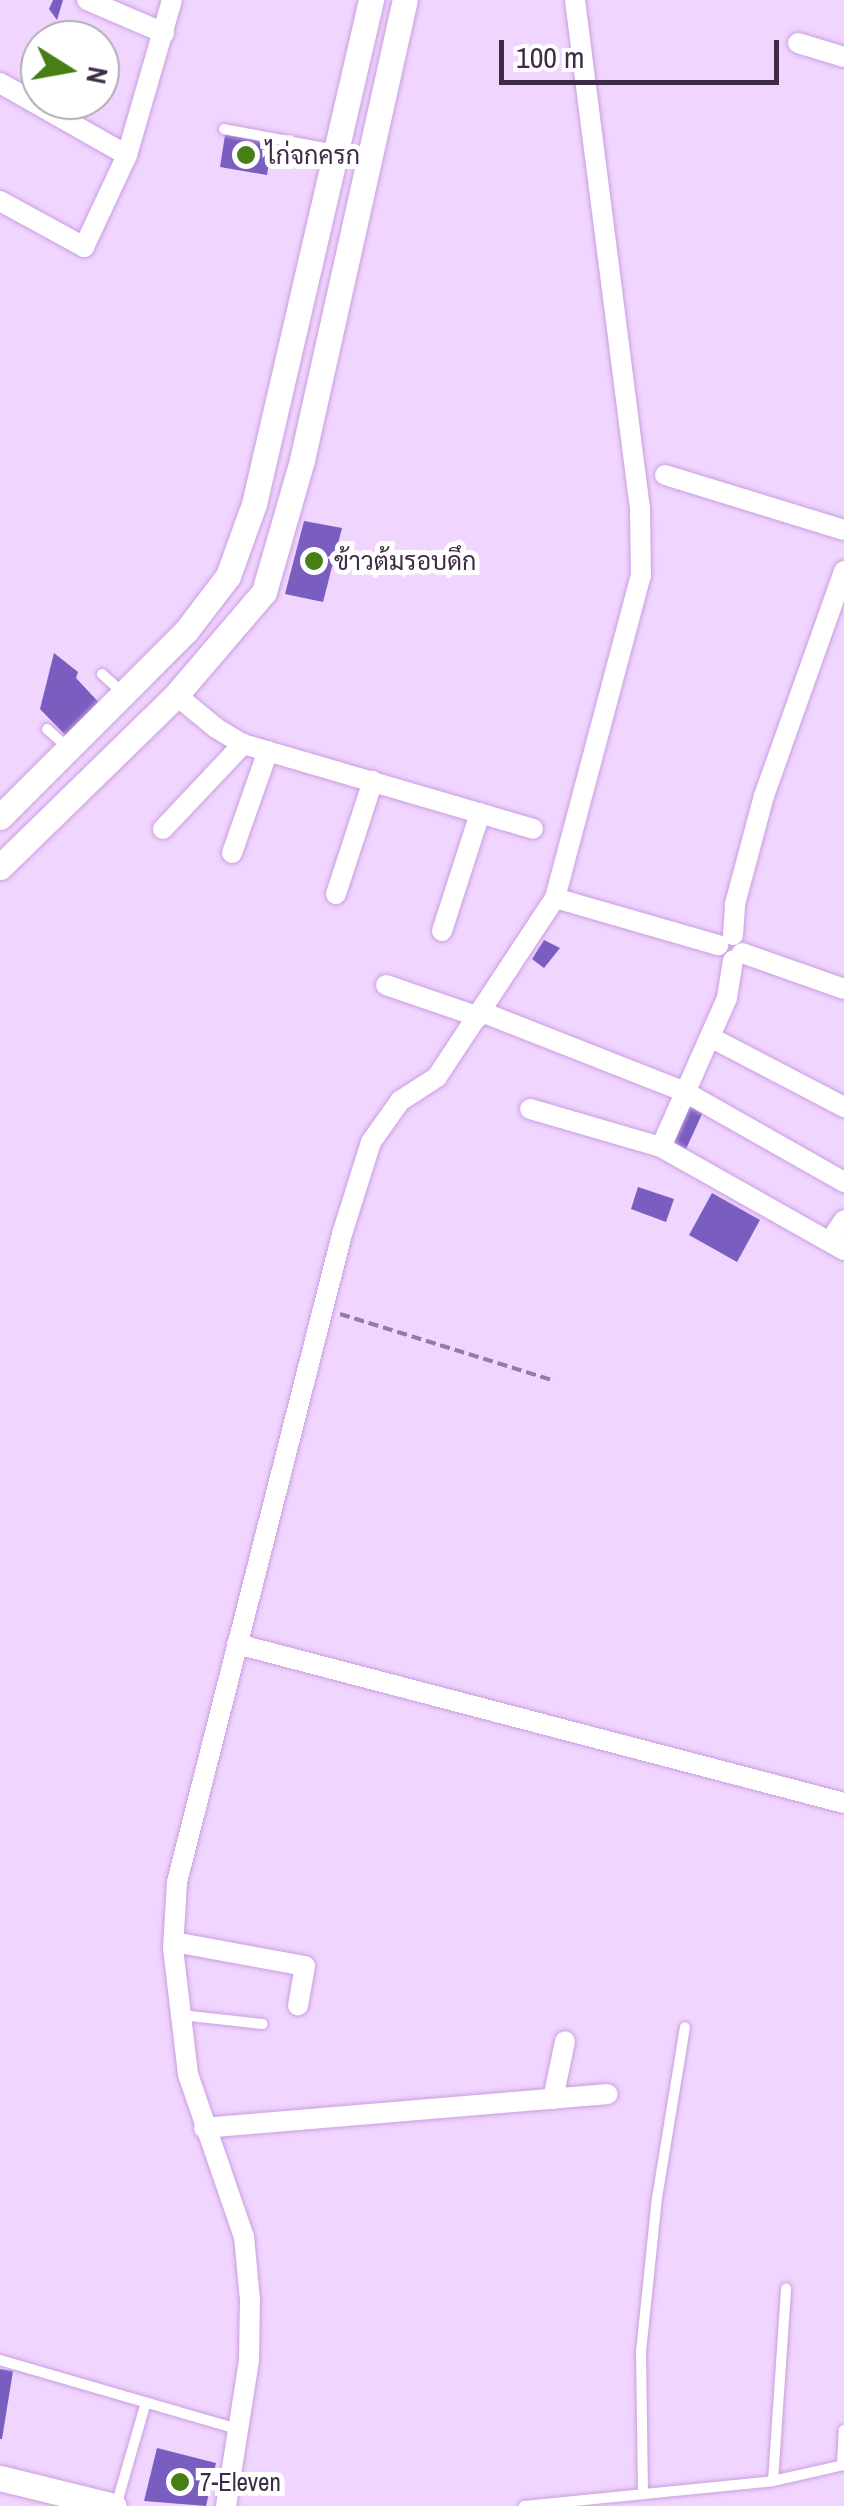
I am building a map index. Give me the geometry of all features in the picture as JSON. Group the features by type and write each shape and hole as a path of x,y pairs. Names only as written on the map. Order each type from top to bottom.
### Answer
{"street":[{"path":"87,0 164,33"},
{"path":"0,201 84,247 127,155 172,0"},
{"path":"0,818 186,631 228,576 254,504 371,0"},
{"path":"0,867 176,695 264,592 294,490 405,0"},
{"path":"226,2506 252,2330 244,2237 188,2074 174,1942 180,1866 326,1309 342,1234 371,1142 400,1101 437,1077 555,898 633,615 643,549 575,0"},
{"path":"365,26 397,35"},
{"path":"798,44 844,57"},
{"path":"0,83 127,155"},
{"path":"665,475 844,530"},
{"path":"661,1148 727,998 742,874 764,796 844,572"},
{"path":"176,695 216,728 243,744 533,829"},
{"path":"163,829 243,744"},
{"path":"232,853 268,751"},
{"path":"336,894 372,782"},
{"path":"442,930 480,813"},
{"path":"555,898 731,948 844,988"},
{"path":"386,985 481,1014 685,1092 844,1182"},
{"path":"710,1036 844,1107"},
{"path":"530,1108 661,1148 837,1245 844,1220"},
{"path":"236,1644 844,1803"},
{"path":"174,1942 304,1966 298,2005"},
{"path":"553,2099 565,2041"},
{"path":"204,2128 608,2094"},
{"path":"0,2478 115,2506"}],"lane":[{"path":"224,128 336,150"},
{"path":"102,674 124,694"},
{"path":"47,729 69,749"},
{"path":"180,2015 263,2024"},
{"path":"643,2494 641,2352 657,2198 686,2026"},
{"path":"774,2481 786,2288"},
{"path":"0,2360 238,2429"},
{"path":"115,2506 146,2402"},
{"path":"524,2506 774,2481 843,2465 844,2430"}],"path":[{"path":"326,1309 555,1381"}],"building":[{"path":"53,0 63,0 57,20 49,9"},
{"name":"ไก่จกครก","path":"225,135 272,142 267,175 220,167"},
{"name":"ข้าวต้มรอบดึก","path":"304,521 342,528 323,602 285,594"},
{"path":"54,653 78,672 76,678 105,709 73,743 40,709"},
{"path":"544,940 560,948 544,968 532,959"},
{"path":"689,1106 703,1112 686,1149 673,1143"},
{"path":"638,1187 674,1199 666,1222 631,1209"},
{"path":"712,1193 760,1220 737,1262 689,1235"},
{"path":"0,2369 13,2371 2,2439 0,2439"},
{"name":"7-Eleven","path":"157,2448 216,2463 206,2506 144,2501"}],"place":[{"name":"ไก่จกครก","path":"246,155"},
{"name":"ข้าวต้มรอบดึก","path":"314,561"},
{"name":"7-Eleven","path":"180,2482"}]}
